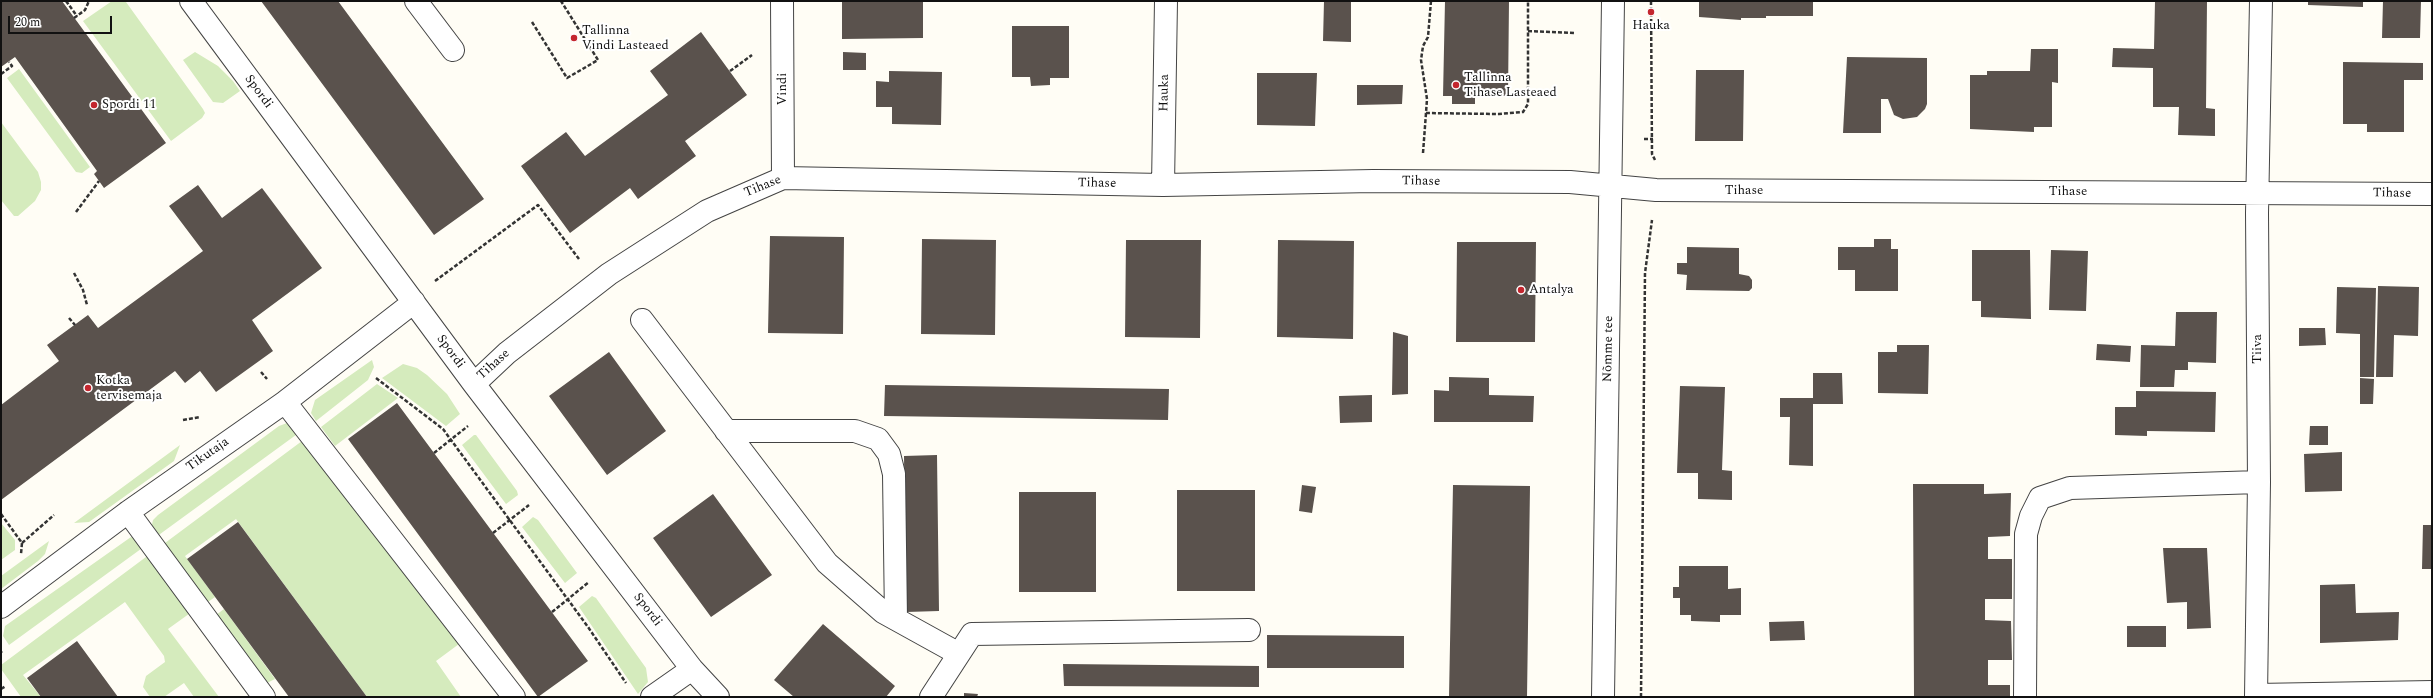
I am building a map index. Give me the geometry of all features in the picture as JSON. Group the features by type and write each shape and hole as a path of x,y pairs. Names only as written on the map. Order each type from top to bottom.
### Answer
{"street":[{"name":"Spordi","path":"191,1 474,384 692,669 718,697"},
{"path":"416,1 453,50"},
{"name":"Vindi","path":"782,1 783,178"},
{"name":"Hauka","path":"1163,185 1166,1"},
{"name":"Nõmme tee","path":"1603,697 1613,1"},
{"name":"Tiiva","path":"2256,696 2259,482 2258,192 2261,1"},
{"name":"Tihase","path":"474,384 507,353 609,274 707,211 783,178 1163,185 1373,181 1570,182 1662,190 2432,194"},
{"name":"Tikutaja","path":"1,607 128,512 285,402 414,302"},
{"path":"642,320 827,563 883,612 959,654"},
{"path":"285,402 514,697"},
{"path":"726,431 855,431 878,439 889,454 894,474 896,619"},
{"path":"2025,697 2026,534 2031,516 2040,498 2070,488 2259,482"},
{"path":"128,512 264,697"},
{"path":"931,697 972,634 1249,630"},
{"path":"652,697 692,669"},
{"path":"2256,696 2432,692"}],"path":[{"path":"66,1 75,17 85,10 89,1"},
{"path":"532,22 567,78 598,60 561,1"},
{"path":"1422,182 1427,99 1421,60 1423,46 1428,37 1431,1"},
{"path":"1426,113 1499,114 1526,111 1528,104 1528,1"},
{"path":"1651,1 1652,154 1657,165"},
{"path":"1528,31 1575,33"},
{"path":"1,74 12,66 9,62"},
{"path":"1644,139 1653,139"},
{"path":"76,212 99,181"},
{"path":"414,302 434,282 538,205 567,246"},
{"path":"1641,697 1645,273 1652,216"},
{"path":"74,273 83,290 87,305"},
{"path":"69,318 75,325"},
{"path":"376,378 443,429 568,599 628,685"},
{"path":"183,420 200,417"},
{"path":"434,453 468,426"},
{"path":"493,533 525,508"},
{"path":"1,514 22,543 21,555 16,559"},
{"path":"22,543 54,515"},
{"path":"552,612 584,586"},
{"path":"1,689 6,686"}],"green space":[{"path":"112,1 126,2 205,113 202,118 171,141 83,21"},
{"path":"195,52 218,66 233,81 240,91 223,103 213,102 183,60"},
{"path":"19,69 90,167 82,173 76,172 7,78"},
{"path":"1,122 38,172 41,182 41,190 35,201 18,216 14,216 1,200"},
{"path":"372,360 374,367 368,380 316,421 311,413 315,400"},
{"path":"403,364 417,368 427,375 447,394 460,414 446,426 382,378"},
{"path":"377,384 398,398 335,446 321,427"},
{"path":"287,423 300,432 156,537 151,529 153,520 158,515 279,426"},
{"path":"476,435 517,491 518,495 506,504 462,445"},
{"path":"306,438 459,644 436,661 461,697 367,697 236,519 185,556 215,597 208,602 202,600 165,550 165,543"},
{"path":"180,445 174,461 89,522 74,523"},
{"path":"533,517 538,520 577,573 565,583 522,527"},
{"path":"1,523 15,540 15,550 1,560"},
{"path":"131,537 140,541 145,546 9,645 3,636 5,626"},
{"path":"49,541 45,554 38,561 1,589 1,576"},
{"path":"150,554 193,611 168,629 219,697 194,697 184,683 164,697 150,697 143,687 146,676 165,662 164,656 125,602 23,675 41,697 21,697 1,669 1,665"},
{"path":"592,596 596,598 646,668 648,682 638,694 579,607"},
{"path":"224,609 275,679 267,683 216,615"}],"building":[{"name":"Spordi 11","path":"1,1 62,1 166,143 104,188 94,174 97,171 15,57 1,67"},
{"path":"261,1 338,1 484,199 434,235"},
{"path":"842,1 923,1 923,38 842,39"},
{"path":"1324,1 1351,1 1351,42 1323,41"},
{"path":"1445,1 1509,1 1508,96 1475,96 1475,104 1452,104 1452,96 1443,96"},
{"path":"1699,1 1813,1 1813,16 1766,16 1766,18 1741,18 1741,20 1699,17"},
{"path":"2155,1 2207,1 2206,108 2215,109 2215,136 2178,135 2179,107 2153,107 2153,68 2112,67 2113,48 2154,49"},
{"path":"2308,1 2363,1 2363,7 2308,5"},
{"path":"2383,1 2421,1 2420,38 2382,38"},
{"path":"1012,26 1069,26 1069,78 1050,78 1050,85 1031,86 1030,77 1012,77"},
{"path":"701,32 747,95 685,141 696,156 638,199 630,188 570,233 521,166 566,132 585,156 668,95 650,71"},
{"path":"2031,49 2058,49 2058,83 2052,82 2052,127 2034,127 2034,132 1970,129 1970,75 1987,75 1987,71 2030,71"},
{"path":"843,52 866,53 866,70 843,70"},
{"path":"1847,57 1927,58 1927,104 1925,109 1917,117 1903,119 1894,115 1888,99 1881,99 1881,133 1843,133"},
{"path":"2343,62 2423,63 2423,80 2404,80 2404,132 2367,132 2367,124 2343,124"},
{"path":"1696,70 1744,70 1743,141 1695,141"},
{"path":"889,71 942,72 941,125 892,124 892,107 876,107 876,81 889,82"},
{"path":"1257,73 1317,73 1315,126 1257,125"},
{"path":"1357,85 1403,85 1402,104 1357,105"},
{"name":"Kotka tervisemaja","path":"198,185 222,218 262,188 322,268 252,320 273,351 216,392 200,371 185,383 175,371 1,500 1,405 59,361 47,345 88,315 98,328 203,251 169,206"},
{"path":"770,236 844,237 843,334 768,333"},
{"path":"922,239 996,240 995,335 921,334"},
{"path":"1874,239 1891,239 1891,249 1898,249 1898,291 1855,291 1855,270 1838,270 1838,247 1874,247"},
{"path":"1126,240 1201,240 1200,338 1125,337"},
{"path":"1278,240 1354,241 1353,339 1277,337"},
{"path":"1457,242 1536,242 1535,342 1456,342"},
{"path":"1687,247 1739,248 1739,274 1749,276 1752,280 1752,288 1749,291 1686,290 1687,275 1677,274 1677,263 1687,263"},
{"path":"1972,250 2030,250 2031,319 1981,317 1981,301 1972,301"},
{"path":"2051,250 2088,251 2086,311 2049,310"},
{"path":"2378,286 2419,287 2418,336 2394,335 2393,377 2376,377"},
{"path":"2337,287 2376,288 2374,377 2360,377 2360,334 2336,333"},
{"path":"2176,312 2217,312 2216,363 2188,362 2188,370 2175,370 2174,387 2140,387 2141,345 2175,346"},
{"path":"2299,328 2325,328 2326,345 2299,346"},
{"path":"1393,332 1408,336 1408,394 1392,395"},
{"path":"2097,344 2131,346 2130,362 2096,360"},
{"path":"1897,345 1929,345 1928,394 1878,393 1878,352 1897,352"},
{"path":"609,352 666,431 607,475 549,396"},
{"path":"1813,373 1842,373 1843,404 1813,404 1813,466 1789,465 1790,417 1780,417 1780,398 1813,398"},
{"path":"1449,377 1489,378 1489,395 1534,396 1533,422 1434,422 1434,390 1449,391"},
{"path":"2360,378 2374,379 2373,404 2360,404"},
{"path":"885,385 1169,389 1168,420 884,416"},
{"path":"1680,386 1725,387 1722,470 1732,471 1732,500 1698,499 1698,473 1677,473"},
{"path":"2136,391 2216,392 2215,432 2147,431 2147,436 2115,435 2115,407 2136,407"},
{"path":"1372,395 1372,422 1340,423 1339,396"},
{"path":"397,403 588,661 538,697 348,439"},
{"path":"2310,426 2328,426 2328,445 2309,445"},
{"path":"2342,452 2342,491 2305,492 2304,454"},
{"path":"937,455 939,611 906,612 904,456"},
{"path":"1913,484 1984,484 1984,494 2011,493 2010,536 1988,537 1988,559 2012,559 2012,599 1985,599 1985,620 2011,621 2012,660 1988,660 1988,685 2010,685 2010,697 1914,697"},
{"path":"1302,485 1316,487 1312,513 1299,511"},
{"path":"1453,485 1530,486 1527,697 1449,697"},
{"path":"1177,490 1255,490 1255,591 1177,591"},
{"path":"1019,492 1096,492 1096,592 1019,592"},
{"path":"713,494 772,575 711,617 653,538"},
{"path":"238,522 367,697 289,697 187,559"},
{"path":"2423,525 2432,525 2432,569 2422,569"},
{"path":"2163,548 2207,548 2211,628 2187,629 2187,602 2167,603"},
{"path":"1679,566 1728,566 1728,589 1741,588 1741,615 1720,615 1720,622 1691,621 1691,615 1680,615 1680,598 1673,598 1673,587 1679,587"},
{"path":"2355,584 2356,613 2399,612 2398,640 2320,643 2320,585"},
{"path":"1804,621 1805,640 1770,641 1769,622"},
{"path":"823,624 895,686 886,697 794,697 774,680"},
{"path":"2127,626 2166,626 2166,647 2127,647"},
{"path":"1267,635 1404,636 1404,668 1267,668"},
{"path":"77,641 118,697 41,697 27,678"},
{"path":"1063,664 1259,666 1259,687 1064,686"},
{"path":"964,693 978,694 977,697 964,697"},
{"path":"1119,696 1119,697 1101,697"}],"place":[{"name":"Hauka","path":"1651,12"},
{"name":"Tallinna Vindi Lasteaed","path":"574,38"},
{"name":"Tallinna Tihase Lasteaed","path":"1456,85"},
{"name":"Spordi 11","path":"94,105"},
{"name":"Antalya","path":"1521,290"},
{"name":"Kotka tervisemaja","path":"88,388"}]}
